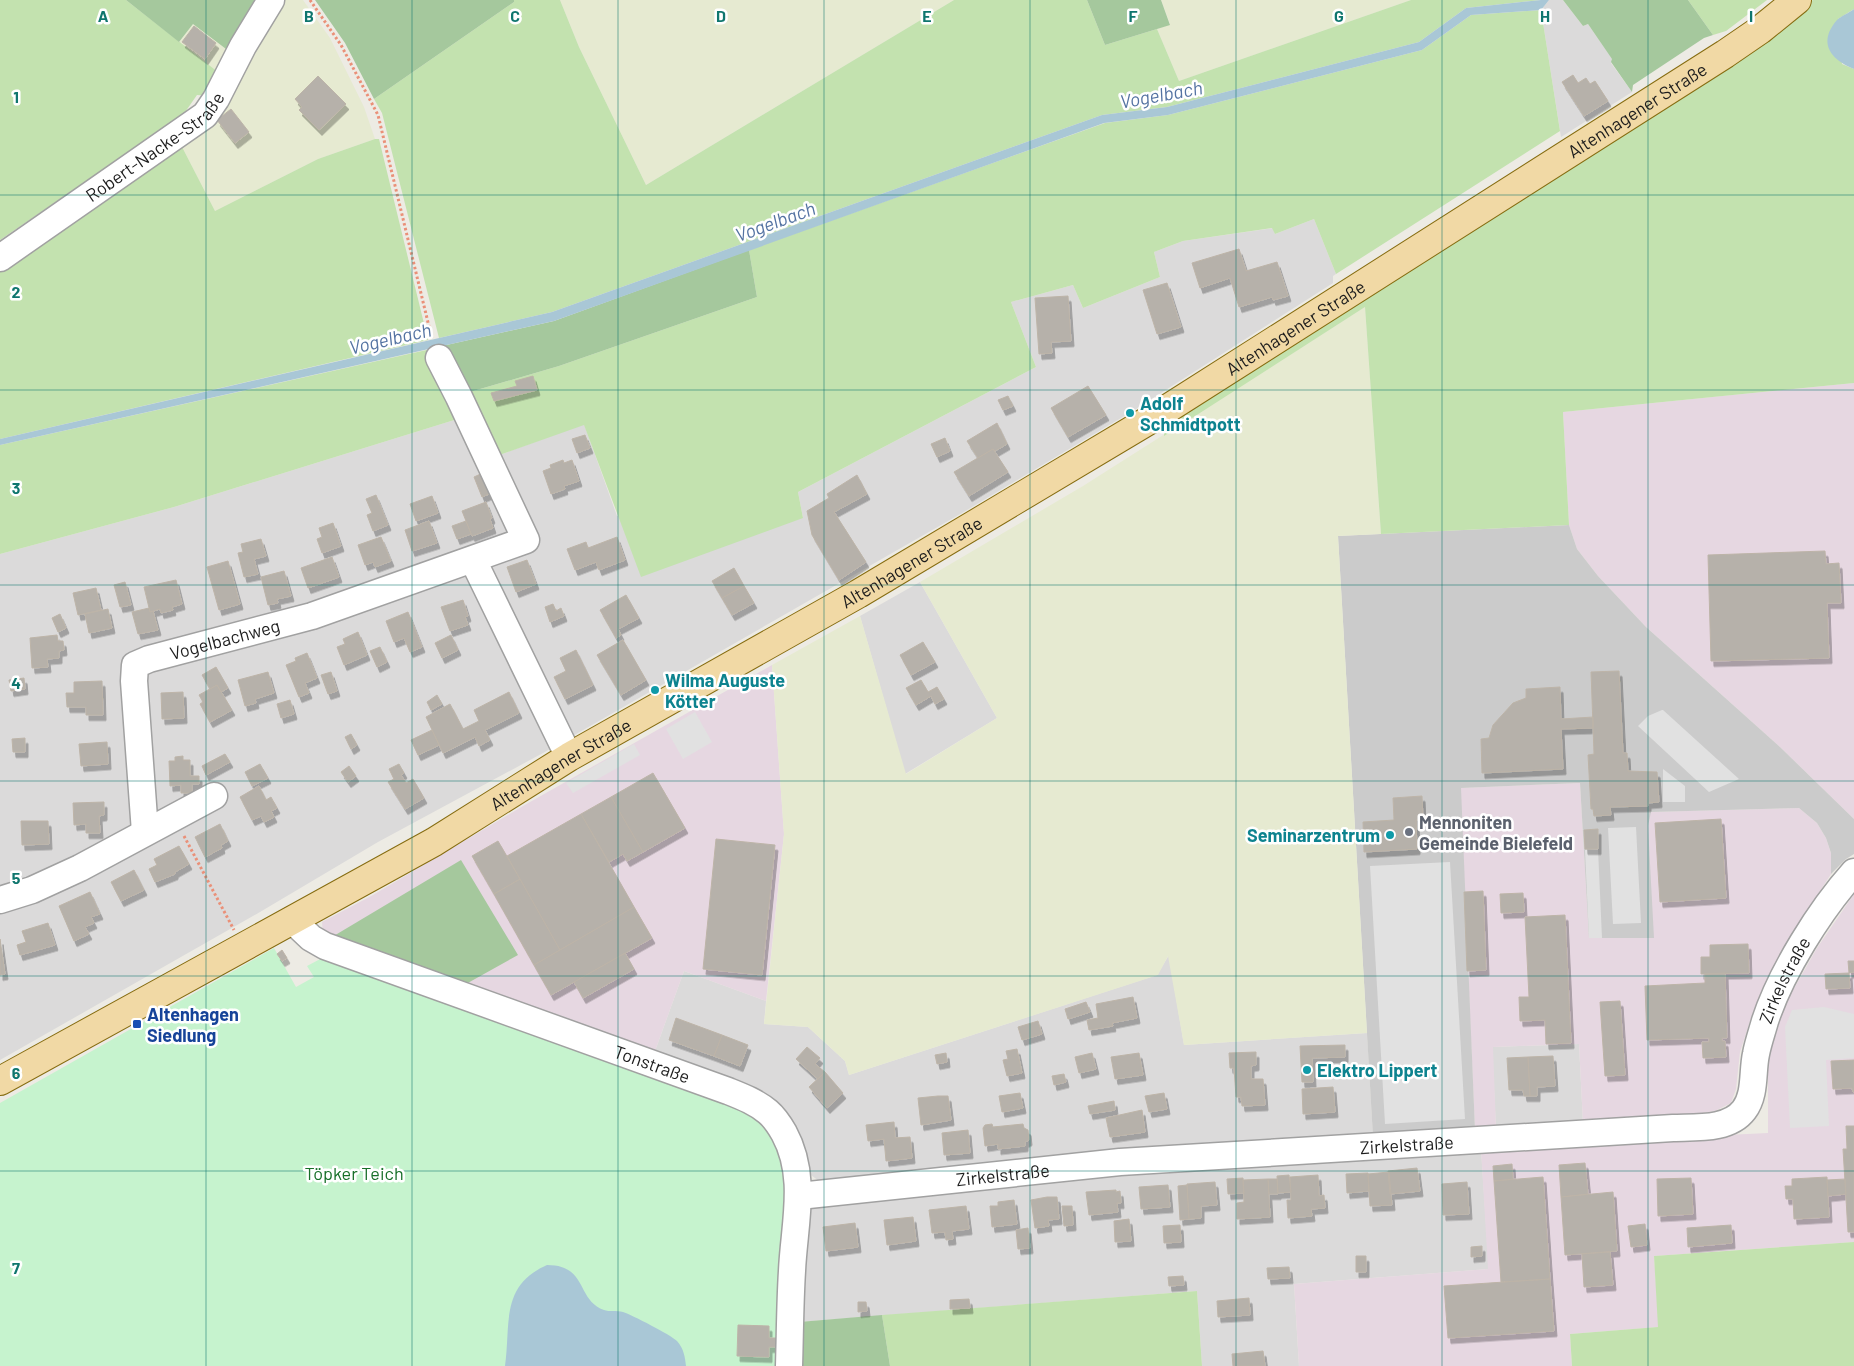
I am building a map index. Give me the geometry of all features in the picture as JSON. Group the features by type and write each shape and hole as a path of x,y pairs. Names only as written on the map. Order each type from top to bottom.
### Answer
{"main road":[{"name":"Altenhagener Straße","path":"0,1081 242,946 434,842 569,757 858,594 1156,416 1725,54 1760,30 1797,0"}],"street":[{"name":"Robert-Nacke-Straße","path":"0,258 205,115 216,100 243,46 271,0"},
{"name":"Vogelbachweg","path":"145,832 134,681 135,665 149,658 312,616 526,540 439,358"},
{"path":"473,560 569,757"},
{"path":"0,900 32,890 72,872 214,796"},
{"name":"Zirkelstraße","path":"799,1196 1120,1162 1673,1128 1717,1124 1733,1120 1745,1109 1752,1091 1756,1055 1766,1019 1778,989 1802,944 1836,892 1854,872"},
{"name":"Tonstraße","path":"292,920 311,938 325,946 728,1091 754,1102 770,1114 788,1140 795,1159 799,1196 792,1271 789,1366"}],"path":[{"path":"310,0 341,45 378,115 431,334"},
{"path":"174,818 235,932"}],"shaded area":[{"path":"1549,0 1563,0 1583,26 1588,24 1613,60 1611,63 1632,92 1561,137 1541,10"},
{"path":"1314,219 1336,274 1333,276 1333,283 1136,409 962,513 543,753 378,842 260,912 0,1060 0,554 174,507 464,417 494,457 584,424 617,516 803,518 798,492 1036,367 1011,302 1073,285 1083,308 1160,277 1154,252 1183,241 1273,228 1275,234"},
{"path":"1854,383 1854,819 1780,747 1646,627 1598,576 1577,549 1569,525 1563,412"},
{"name":"Mennoniten Gemeinde Bielefeld","path":"1569,525 1577,549 1598,576 1646,627 1780,747 1854,819 1854,854 1831,874 1831,853 1826,838 1817,823 1799,808 1651,812 1648,826 1654,938 1589,938 1580,783 1461,788 1475,1130 1373,1137 1338,536"},
{"path":"920,582 997,718 905,774 860,616"},
{"path":"772,665 784,834 766,1001 684,971 655,1051 323,934 322,922 373,895 523,806"},
{"path":"1663,710 1739,779 1709,792 1638,726 1648,716"},
{"path":"695,712 712,742 683,759 666,729"},
{"path":"634,744 640,755 573,793 566,783"},
{"path":"1663,769 1685,786 1685,802 1663,802"},
{"path":"1580,783 1589,938 1648,826 1650,812 1799,808 1817,823 1826,838 1831,853 1831,874 1790,938 1752,1015 1740,1052 1736,1089 1731,1103 1715,1111 1690,1115 1583,1124 1579,1044 1493,1047 1496,1129 1475,1130 1460,788"},
{"path":"1636,827 1641,923 1613,924 1608,828"},
{"path":"1598,849 1602,938 1589,938 1585,850"},
{"path":"1450,862 1465,1119 1385,1124 1370,866"},
{"path":"1854,894 1854,1242 1654,1256 1659,1327 1570,1334 1572,1366 1299,1366 1294,1284 1488,1269 1481,1149 1768,1133 1768,1054 1779,1015 1817,948"},
{"path":"1169,955 1184,1045 1367,1033 1373,1137 819,1181 807,1172 796,1137 655,1051 684,971 766,1001 764,1024 808,1027 845,1061 849,1075 1157,975"},
{"path":"1824,1007 1854,1014 1854,1058 1826,1060 1829,1126 1790,1128 1785,1027 1792,1010"},
{"path":"1579,1044 1583,1124 1496,1129 1492,1047"},
{"path":"1481,1149 1489,1269 1294,1284 1299,1366 1202,1366 1197,1291 799,1322 806,1209 815,1203 1118,1171"}],"green space":[{"path":"0,0 126,0 223,76 212,96 197,95 183,115 0,240"},
{"path":"126,0 266,0 234,55 193,24 179,42"},
{"path":"274,0 303,0 330,38 364,107 375,139 318,159 215,211 180,143 223,76 179,42 193,24 234,55"},
{"path":"315,0 514,0 514,2 374,99 345,43"},
{"path":"514,0 560,0 579,47 646,185 954,0 1087,0 1105,45 1157,29 1179,81 1411,0 1541,0 1466,8 1419,42 1167,107 1102,115 552,312 439,338 382,113 374,99 514,2"},
{"path":"560,0 954,0 646,185 579,47"},
{"path":"1087,0 1161,0 1170,25 1105,45"},
{"path":"1161,0 1411,0 1179,81 1157,29 1170,24"},
{"path":"1563,0 1688,0 1713,35 1704,38 1633,85 1632,92 1588,24 1583,26"},
{"path":"1688,0 1767,0 1726,31 1713,35"},
{"path":"1813,0 1854,0 1854,9 1838,19 1842,64 1854,69 1854,383 1563,412 1569,525 1381,534 1365,307 1164,436 1164,427 1787,21"},
{"path":"1541,10 1560,131 1336,274 1314,219 1275,234 1272,228 1183,241 1154,252 1160,277 1083,308 1073,285 1011,302 1036,367 798,492 803,518 641,577 584,425 494,457 463,394 559,366 757,297 749,250 1105,123 1168,115 1422,50 1471,15"},
{"path":"379,139 428,340 0,439 0,266 180,143 215,211 318,159"},
{"path":"749,250 757,297 559,366 463,394 442,346 554,321"},
{"path":"1365,307 1381,534 1338,536 1367,1033 1184,1045 1168,956 1158,975 849,1075 845,1061 808,1027 764,1024 784,834 772,665 860,616 906,774 997,718 920,582 1083,486"},
{"path":"431,349 464,417 174,507 0,554 0,445"},
{"path":"461,860 518,955 466,984 332,937"},
{"name":"Töpker Teich","path":"274,948 296,987 314,977 307,966 324,957 746,1111 767,1129 780,1150 787,1176 780,1366 0,1366 0,1103"},
{"path":"1854,1242 1854,1366 1572,1366 1570,1334 1658,1327 1654,1256"},
{"path":"1197,1291 1202,1366 890,1366 882,1315"},
{"path":"882,1315 890,1366 800,1366 799,1322"}],"water":[{"path":"1549,0 1541,10 1471,15 1422,50 1168,115 1104,123 554,321 0,445 0,439 552,312 1102,115 1167,107 1419,42 1466,8"},
{"path":"1854,9 1854,69 1833,56 1829,50 1828,36 1837,20"},
{"path":"547,1265 569,1271 576,1277 589,1299 595,1305 606,1311 621,1311 673,1338 683,1350 686,1366 505,1366 509,1321 515,1295 521,1284 532,1274"}],"building":[{"path":"194,26 216,43 205,59 182,42"},
{"path":"1573,75 1578,83 1586,78 1590,84 1595,81 1608,101 1584,116 1562,82"},
{"path":"318,76 346,104 319,130 299,110 302,107 295,99"},
{"path":"231,109 249,132 235,143 217,120"},
{"path":"1239,249 1246,271 1277,262 1288,296 1273,300 1272,297 1239,307 1230,278 1200,288 1192,263"},
{"path":"1167,283 1181,327 1157,334 1143,290"},
{"path":"1068,296 1071,341 1051,342 1052,353 1039,354 1035,298"},
{"path":"533,376 537,390 494,401 491,393 517,386 515,381"},
{"path":"1088,386 1106,415 1068,437 1051,408"},
{"path":"1008,396 1013,406 1003,410 998,400"},
{"path":"997,423 1007,444 995,451 993,449 978,458 967,441"},
{"path":"585,435 590,448 577,453 572,439"},
{"path":"945,438 950,451 937,457 931,444"},
{"path":"993,449 1008,472 969,496 954,472"},
{"path":"563,460 564,463 572,460 579,481 564,486 565,489 551,494 543,471 551,468 550,465"},
{"path":"487,471 496,491 482,497 474,477"},
{"path":"857,475 867,494 834,512 866,562 839,580 812,535 807,511 829,498 827,494"},
{"path":"376,495 388,525 373,531 367,515 372,513 366,499"},
{"path":"432,496 438,513 416,521 410,504"},
{"path":"486,502 492,518 490,519 493,528 472,536 462,511"},
{"path":"429,521 437,543 412,551 405,530"},
{"path":"466,521 471,534 457,539 452,526"},
{"path":"333,523 341,546 322,553 317,539 322,537 319,528"},
{"path":"381,537 391,561 375,567 373,562 365,565 358,545"},
{"path":"617,537 625,560 599,570 596,562 575,570 567,549 586,542 588,548"},
{"path":"261,539 266,556 254,559 258,574 244,577 238,553 243,552 241,544"},
{"path":"1825,551 1826,564 1839,563 1841,603 1827,603 1829,658 1711,661 1708,555"},
{"path":"332,557 339,577 308,588 301,568"},
{"path":"527,560 536,584 516,592 507,567"},
{"path":"228,561 240,604 219,610 207,567"},
{"path":"734,568 744,586 722,598 712,581"},
{"path":"284,571 291,596 277,599 278,603 268,605 261,577"},
{"path":"176,580 182,604 172,607 173,610 161,613 160,609 150,612 144,587"},
{"path":"125,582 131,605 120,607 114,585"},
{"path":"744,586 754,603 732,615 722,598"},
{"path":"96,588 101,610 78,615 73,593"},
{"path":"626,595 639,618 618,629 621,635 616,638 600,610"},
{"path":"463,600 468,616 465,617 468,625 450,631 441,607"},
{"path":"553,604 556,611 561,608 564,616 550,622 545,607"},
{"path":"149,608 150,612 153,611 158,630 138,634 132,612"},
{"path":"108,609 112,628 89,633 85,614"},
{"path":"408,612 422,647 410,652 404,638 394,642 386,621"},
{"path":"60,614 66,628 58,632 52,618"},
{"path":"358,632 367,655 344,665 337,647 345,644 343,639"},
{"path":"57,635 58,641 63,641 64,650 59,651 59,658 47,659 48,667 32,668 30,638"},
{"path":"451,635 458,650 442,658 435,643"},
{"path":"623,640 646,680 621,695 597,655"},
{"path":"923,642 935,662 911,675 900,655"},
{"path":"380,647 387,662 377,667 370,651"},
{"path":"576,650 593,685 565,699 554,677 566,671 560,658"},
{"path":"307,653 317,678 305,683 309,693 299,697 286,665 296,661 295,658"},
{"path":"216,667 228,688 221,692 217,685 210,689 202,675"},
{"path":"1619,671 1623,753 1627,753 1628,771 1657,772 1659,802 1648,803 1648,806 1610,807 1611,815 1594,816 1593,809 1591,809 1588,755 1594,754 1591,672"},
{"path":"268,672 274,693 255,699 256,703 245,706 238,680"},
{"path":"331,672 337,691 328,694 321,675"},
{"path":"24,678 25,689 11,691 9,680"},
{"path":"921,680 928,692 937,687 944,699 935,704 931,696 916,705 906,688"},
{"path":"102,681 103,715 86,715 86,707 67,707 66,693 74,693 74,682"},
{"path":"217,685 232,710 210,722 200,704 203,702 199,695"},
{"path":"1560,687 1561,719 1593,717 1593,728 1561,729 1563,769 1482,773 1481,739 1489,738 1493,725 1513,703 1526,698 1526,689"},
{"path":"183,692 184,718 162,719 161,693"},
{"path":"509,692 519,713 485,730 490,740 479,746 475,737 443,753 426,717 450,704 463,729 479,721 474,710"},
{"path":"437,695 442,704 431,710 427,702"},
{"path":"290,700 294,714 281,718 277,704"},
{"path":"432,730 439,745 418,755 411,740"},
{"path":"351,734 357,745 351,749 345,737"},
{"path":"25,738 25,752 13,752 12,739"},
{"path":"107,742 108,764 81,766 79,744"},
{"path":"225,754 230,762 206,775 202,766"},
{"path":"183,756 183,760 190,760 190,776 199,776 199,784 192,784 192,793 181,793 181,785 170,786 169,761 175,761 175,757"},
{"path":"260,764 268,778 252,786 245,772"},
{"path":"399,764 404,773 401,775 406,783 413,779 424,798 405,809 388,782 394,779 389,769"},
{"path":"349,766 356,776 348,782 341,772"},
{"path":"653,773 685,828 643,852 611,797"},
{"path":"259,786 266,800 271,797 277,808 271,811 274,817 264,822 261,816 252,820 240,797"},
{"name":"Seminarzentrum","path":"1422,796 1423,819 1416,820 1417,849 1364,852 1363,822 1394,820 1393,798"},
{"path":"611,797 643,852 627,861 623,854 609,862 581,814"},
{"path":"104,802 104,815 99,816 100,833 86,833 86,824 74,825 73,803"},
{"path":"581,814 634,907 560,950 507,856"},
{"path":"1721,819 1726,898 1660,902 1655,823"},
{"path":"21,821 48,821 49,844 22,845"},
{"path":"220,824 228,841 221,845 222,848 205,857 195,837"},
{"path":"1598,829 1598,849 1585,849 1584,830"},
{"path":"716,839 775,845 762,975 703,969"},
{"path":"498,841 520,879 494,894 472,856"},
{"path":"179,846 189,864 175,872 175,874 155,882 149,869 157,865 154,859"},
{"path":"134,870 144,890 121,901 111,882"},
{"path":"520,879 560,950 534,965 494,894"},
{"path":"1483,891 1486,970 1467,971 1464,892"},
{"path":"90,892 100,914 91,917 94,923 85,927 89,934 74,941 59,906"},
{"path":"1523,893 1524,912 1501,913 1500,894"},
{"path":"634,907 652,938 551,995 534,965"},
{"path":"1565,915 1571,1043 1546,1044 1545,1020 1520,1021 1519,997 1529,997 1525,917"},
{"path":"48,923 55,945 20,955 17,945 26,942 22,931"},
{"path":"0,939 5,974 0,975"},
{"path":"1748,944 1749,973 1701,974 1701,957 1710,957 1710,945"},
{"path":"282,950 287,958 282,961 277,954"},
{"path":"625,953 634,969 583,998 574,982"},
{"path":"1848,961 1854,961 1854,972 1849,973"},
{"path":"1725,973 1727,1038 1722,1038 1722,1041 1725,1041 1726,1057 1703,1058 1702,1042 1709,1042 1709,1038 1647,1040 1645,986 1705,983 1705,974"},
{"path":"1849,973 1850,988 1826,989 1825,974"},
{"path":"1133,997 1137,1018 1112,1023 1113,1026 1089,1030 1087,1020 1098,1018 1096,1004"},
{"path":"1620,1001 1625,1075 1605,1076 1600,1002"},
{"path":"1086,1002 1090,1012 1068,1019 1065,1009"},
{"path":"676,1018 722,1035 714,1056 669,1040"},
{"path":"1038,1021 1042,1034 1022,1040 1018,1027"},
{"path":"722,1035 748,1045 740,1066 714,1056"},
{"name":"Elektro Lippert","path":"1345,1045 1345,1057 1312,1058 1313,1082 1302,1082 1300,1046"},
{"path":"807,1047 820,1058 815,1064 825,1072 818,1079 796,1059"},
{"path":"1017,1049 1022,1073 1007,1076 1003,1060 1008,1059 1006,1051"},
{"path":"1256,1052 1256,1065 1251,1066 1251,1079 1263,1079 1265,1105 1242,1106 1241,1097 1236,1097 1234,1068 1230,1068 1229,1053"},
{"path":"946,1053 947,1062 937,1064 935,1055"},
{"path":"1092,1053 1096,1069 1079,1073 1075,1057"},
{"path":"1139,1053 1143,1075 1115,1079 1111,1057"},
{"path":"1553,1056 1555,1086 1537,1087 1537,1096 1530,1096 1528,1057"},
{"path":"1528,1057 1530,1096 1524,1096 1523,1090 1509,1090 1507,1058"},
{"path":"1854,1060 1854,1092 1852,1088 1833,1089 1831,1061"},
{"path":"825,1072 843,1093 827,1108 809,1087"},
{"path":"1064,1074 1066,1082 1054,1085 1052,1076"},
{"path":"1333,1087 1335,1112 1303,1114 1302,1089"},
{"path":"1020,1093 1023,1108 1002,1112 999,1096"},
{"path":"1164,1093 1167,1109 1149,1112 1145,1096"},
{"path":"948,1096 951,1120 921,1125 918,1098"},
{"path":"1114,1101 1115,1110 1090,1114 1088,1106"},
{"path":"1142,1110 1145,1132 1110,1137 1106,1118"},
{"path":"894,1122 895,1138 910,1137 912,1158 886,1161 884,1139 868,1141 866,1125"},
{"path":"992,1124 993,1127 1023,1124 1024,1128 1028,1130 1029,1140 1025,1142 1025,1146 998,1149 998,1144 985,1146 983,1128 985,1125"},
{"path":"1846,1126 1854,1126 1854,1232 1848,1232 1843,1149 1847,1149"},
{"path":"968,1130 970,1153 944,1155 942,1133"},
{"path":"1585,1163 1588,1194 1561,1197 1559,1165"},
{"path":"1512,1164 1513,1179 1494,1181 1493,1166"},
{"path":"1417,1168 1420,1191 1390,1194 1388,1171"},
{"path":"1389,1172 1392,1205 1370,1206 1368,1174"},
{"path":"1368,1173 1369,1191 1347,1193 1346,1174"},
{"path":"1289,1175 1291,1192 1278,1193 1277,1176"},
{"path":"1318,1175 1319,1196 1324,1195 1325,1208 1311,1209 1312,1216 1288,1218 1287,1200 1291,1200 1290,1177"},
{"path":"1543,1177 1550,1279 1501,1282 1494,1181"},
{"path":"1827,1177 1829,1217 1794,1219 1793,1199 1786,1199 1785,1186 1792,1186 1792,1179"},
{"path":"1243,1178 1244,1193 1228,1194 1227,1179"},
{"path":"1691,1178 1693,1214 1658,1216 1657,1179"},
{"path":"1268,1179 1277,1179 1278,1194 1269,1194"},
{"path":"1268,1179 1270,1217 1237,1219 1237,1203 1244,1202 1243,1180"},
{"path":"1845,1179 1846,1194 1828,1196 1827,1180"},
{"path":"1215,1182 1217,1205 1201,1206 1201,1218 1189,1219 1187,1184"},
{"path":"1467,1182 1469,1214 1443,1215 1442,1184"},
{"path":"1168,1185 1170,1207 1141,1209 1139,1187"},
{"path":"1187,1185 1189,1219 1180,1220 1178,1186"},
{"path":"1116,1190 1116,1192 1120,1191 1121,1203 1117,1203 1118,1212 1089,1215 1086,1192"},
{"path":"1613,1192 1617,1251 1565,1255 1561,1197"},
{"path":"1057,1197 1059,1219 1048,1220 1049,1226 1035,1228 1031,1200"},
{"path":"1014,1200 1017,1224 992,1227 990,1206 998,1206 998,1202"},
{"path":"966,1206 969,1229 952,1231 953,1239 946,1240 945,1232 932,1233 929,1210"},
{"path":"1062,1206 1072,1206 1073,1225 1064,1226"},
{"path":"913,1217 916,1241 887,1245 884,1220"},
{"path":"1129,1219 1131,1241 1115,1242 1114,1221"},
{"path":"855,1223 858,1247 826,1251 823,1227"},
{"path":"1645,1224 1647,1245 1631,1247 1628,1226"},
{"path":"1180,1225 1181,1242 1164,1243 1163,1226"},
{"path":"1731,1225 1732,1243 1688,1247 1687,1228"},
{"path":"1028,1228 1030,1248 1018,1249 1016,1230"},
{"path":"1482,1246 1482,1256 1471,1257 1471,1247"},
{"path":"1610,1252 1613,1285 1584,1287 1582,1254"},
{"path":"1356,1256 1366,1256 1366,1272 1356,1272"},
{"path":"1289,1267 1290,1278 1268,1279 1267,1268"},
{"path":"1183,1276 1184,1285 1169,1286 1168,1277"},
{"path":"1550,1279 1554,1331 1448,1338 1444,1286"},
{"path":"1249,1298 1250,1315 1218,1317 1217,1301"},
{"path":"969,1299 970,1308 950,1309 950,1300"},
{"path":"858,1302 866,1302 867,1311 858,1312"},
{"path":"738,1325 769,1326 769,1338 776,1338 776,1347 769,1347 769,1357 737,1356"},
{"path":"1263,1351 1265,1366 1233,1366 1232,1354"}],"place":[{"name":"Adolf Schmidtpott","path":"1130,413"},
{"name":"Wilma Auguste Kötter","path":"655,690"},
{"name":"Mennoniten Gemeinde Bielefeld","path":"1409,832"},
{"name":"Seminarzentrum","path":"1390,835"},
{"name":"Altenhagen Siedlung","path":"137,1024"},
{"name":"Elektro Lippert","path":"1307,1070"}],"water label":[{"name":"Vogelbach","path":"1161,94"},
{"name":"Vogelbach","path":"775,221"},
{"name":"Vogelbach","path":"390,338"}]}
